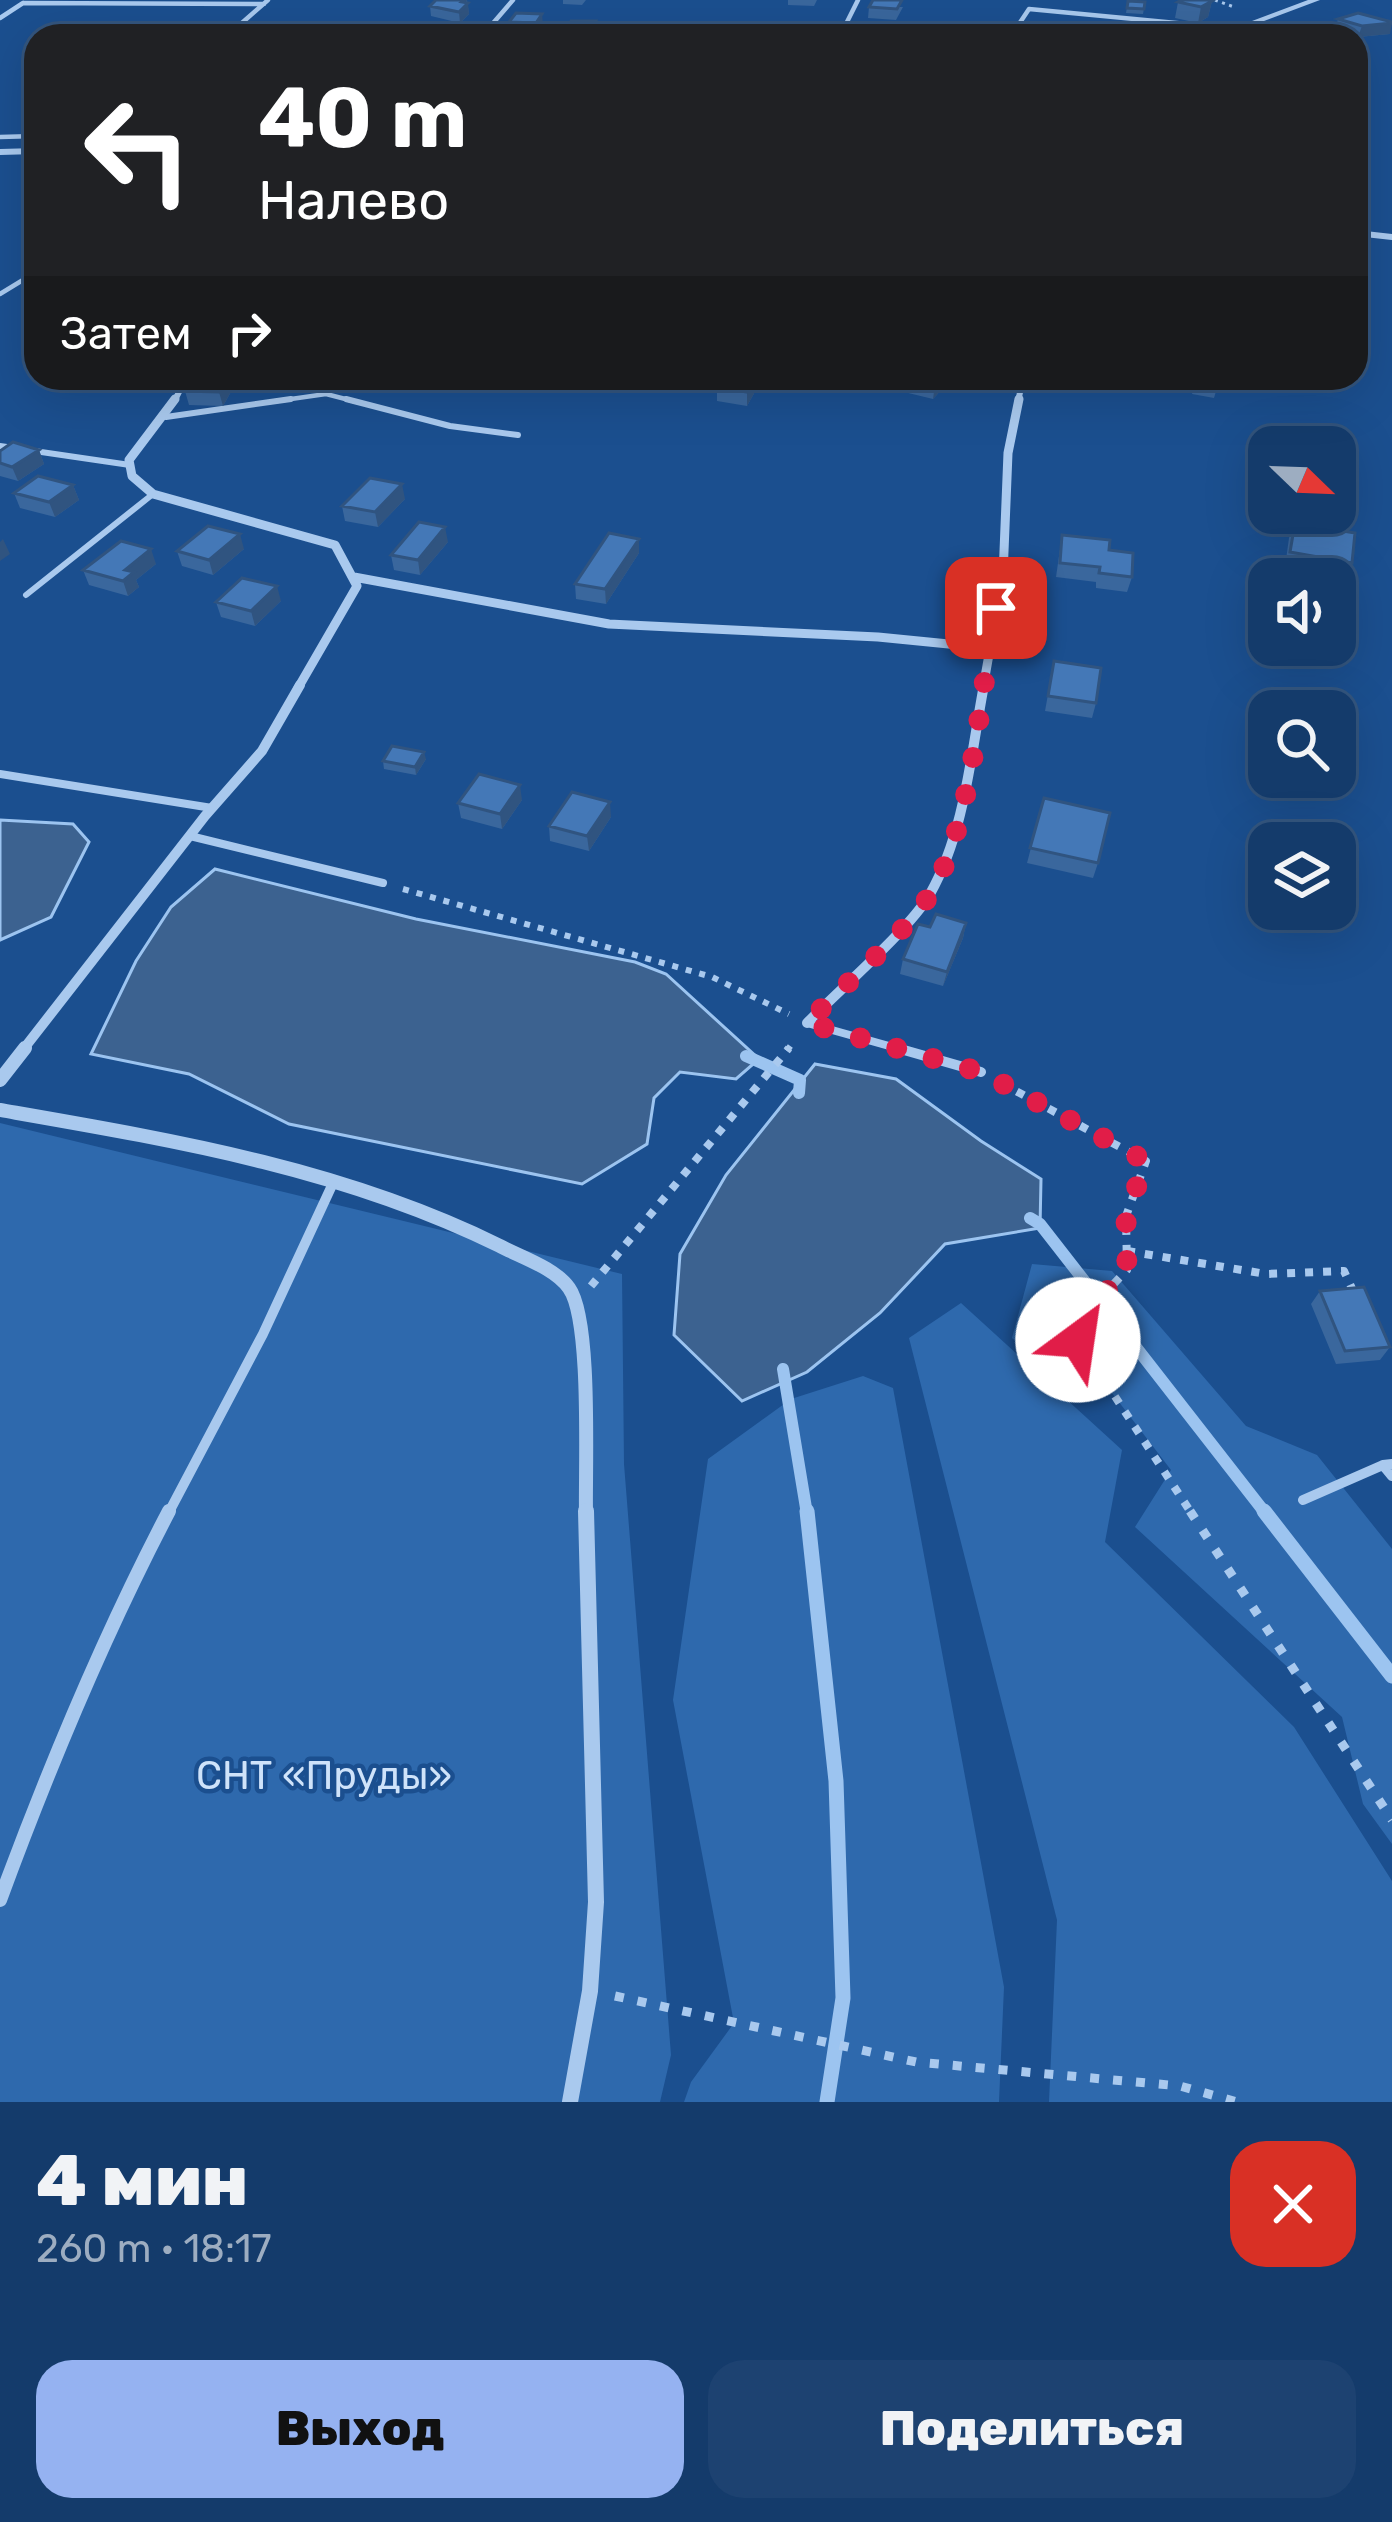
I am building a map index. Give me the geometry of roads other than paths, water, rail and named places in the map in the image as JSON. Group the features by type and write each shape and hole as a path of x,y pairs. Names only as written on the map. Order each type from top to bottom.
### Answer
{"street":[{"path":"492,24 513,0"},
{"path":"1241,24 1316,0"},
{"path":"0,1080 212,808 262,751 357,586 335,545 153,494 132,476 130,465 180,390"},
{"path":"807,1023 928,898 945,862 965,789 1003,576 1009,453 1021,390"},
{"path":"354,577 609,624 878,637 988,648"},
{"path":"0,1110 241,1154 334,1181 461,1224 566,1283 577,1302 582,1334 596,1901 590,1991 570,2102"}],"lane":[{"path":"0,18 25,2 266,2"},
{"path":"241,24 266,2"},
{"path":"1019,24 1029,9 1187,24"},
{"path":"166,417 326,394 450,426 518,435"},
{"path":"0,446 130,465"},
{"path":"26,596 153,494"},
{"path":"0,774 212,808"},
{"path":"190,836 383,883"},
{"path":"807,1023 981,1072"},
{"path":"0,1900 45,1778 123,1599 263,1334 334,1181"},
{"path":"1303,1500 1389,1468"}],"waterway":[{"path":"746,1056 800,1080 799,1093"},
{"path":"1030,1218 1040,1224 1266,1514"},
{"path":"783,1369 807,1514"},
{"path":"807,1511 836,1781 843,1998 827,2102"},
{"path":"1264,1511 1392,1676"}],"park label":[{"name":"СНТ «Пруды»","path":"324,1776"}]}
